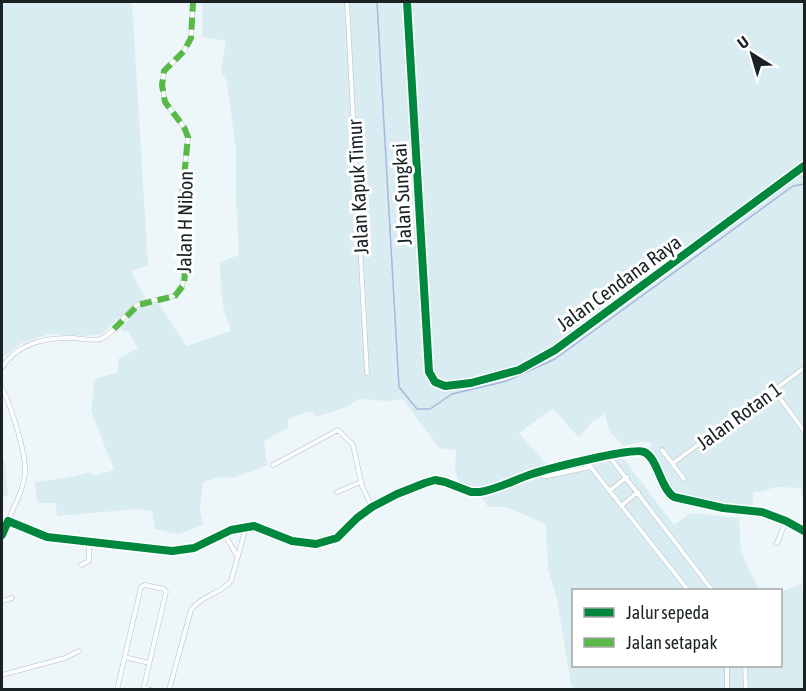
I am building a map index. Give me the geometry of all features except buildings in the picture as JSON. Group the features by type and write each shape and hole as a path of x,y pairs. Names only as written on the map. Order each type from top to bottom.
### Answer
{"street":[{"name":"Jalan H Nibon","path":"2,367 9,357 33,342 52,338 98,340 106,338 138,305 172,297 182,288 187,251 181,202 188,137 184,127 165,102 162,85 164,71 184,51 191,38 193,2"},
{"name":"Jalan Kapuk Timur","path":"347,2 367,373"},
{"name":"Jalan Sungkai","path":"407,2 424,309 429,372 435,382"},
{"name":"Jalan Cendana Raya","path":"435,382 445,386 496,378 519,370 555,350 802,168"},
{"path":"802,168 804,175"},
{"name":"Jalan Rotan 1","path":"673,463 804,368"},
{"path":"2,388 12,411 25,469 2,535"},
{"path":"774,390 804,431"},
{"path":"273,465 338,430 353,445 361,482 372,507"},
{"path":"662,450 684,479"},
{"path":"8,521 42,536 175,551 200,545 224,533 246,527 265,529 292,541 316,544 337,538 372,507 435,480 471,492 480,492 539,472 632,451 644,452 650,458 668,492 674,497 723,508 756,510 786,521 804,531"},
{"path":"608,456 627,477 710,589"},
{"path":"586,460 686,589"},
{"path":"539,472 543,476 548,476 591,467"},
{"path":"609,491 627,477"},
{"path":"337,492 361,482"},
{"path":"621,506 638,492"},
{"path":"777,543 786,521"},
{"path":"169,690 191,610 200,601 228,584 234,573 246,527"},
{"path":"224,533 238,557"},
{"path":"81,566 89,561 89,541"},
{"path":"117,690 141,587 145,585 165,589 166,592 143,689 150,690"},
{"path":"2,601 12,598"},
{"path":"2,675 65,658 79,651"},
{"path":"125,657 148,663"},
{"path":"727,667 727,690"},
{"path":"745,667 746,690"}],"shaded area":[{"path":"2,2 132,2 148,266 131,271 145,298 134,304 102,334 87,336 49,334 22,343 3,357"},
{"path":"201,2 804,2 804,504 801,488 778,487 753,493 753,506 720,504 678,495 671,491 650,449 651,442 623,446 610,432 605,414 593,421 579,438 553,408 519,433 549,467 524,473 489,488 471,489 459,483 455,469 456,450 439,448 403,399 387,401 358,399 346,407 316,417 310,411 288,419 289,427 264,441 267,465 233,478 221,477 203,482 200,510 203,525 178,534 155,529 152,511 136,509 57,516 56,503 37,503 35,482 91,472 93,476 114,470 91,411 95,379 118,372 118,359 138,348 128,331 125,332 120,328 136,311 144,305 158,303 187,346 231,331 221,292 220,262 239,255 236,149 227,82 221,71 226,41 202,37"},
{"path":"4,458 8,495 2,497 2,459"},
{"path":"623,458 674,525 691,513 739,518 741,552 759,589 572,589 572,667 782,667 782,592 802,583 804,689 574,689 571,685 557,598 548,570 546,524 507,507 488,507 480,495 503,490 538,477"}],"waterway":[{"path":"377,2 399,387 417,409 430,409 452,394 507,381 555,359 793,186 804,184"}],"marked path":[{"path":"114,329 138,305 175,296 184,284 187,251 181,209 188,137 184,127 165,102 162,85 164,71 184,51 191,38 193,2"}],"cycle path":[{"path":"407,2 429,372 435,382 445,386 471,383 519,370 555,350 804,166"},
{"path":"2,535 8,521 47,537 172,551 194,548 231,530 254,526 292,541 316,544 337,538 372,507 397,494 435,480 471,492 480,492 554,468 608,455 637,451 649,455 665,487 674,497 723,508 762,512 804,531"}]}
